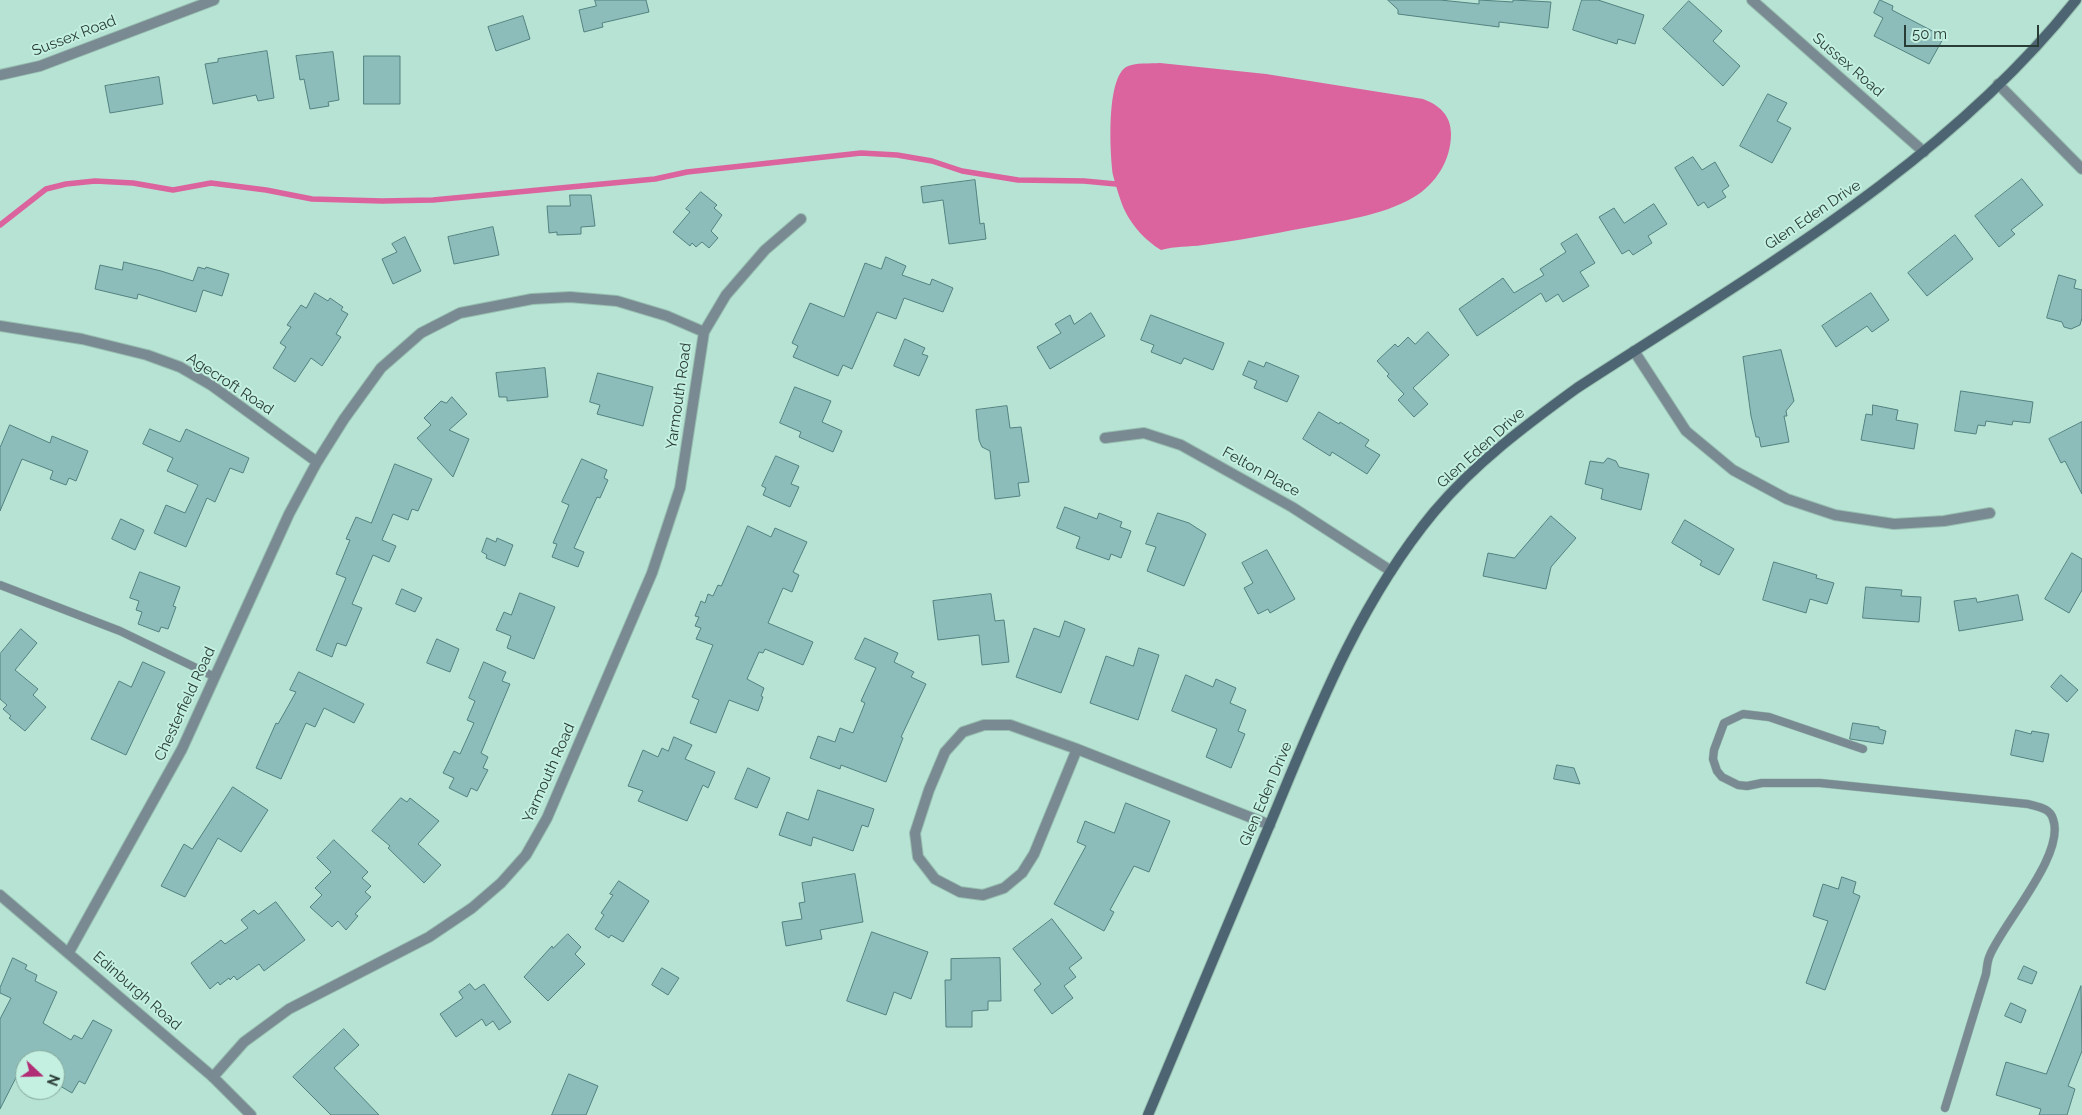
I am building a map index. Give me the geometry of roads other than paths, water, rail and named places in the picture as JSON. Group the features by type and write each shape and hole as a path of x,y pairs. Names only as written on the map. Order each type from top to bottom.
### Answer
{"main road":[{"name":"Glen Eden Drive","path":"1148,1115 1307,736 1349,645 1391,571 1434,512 1464,479 1533,420 1577,388 1850,210 1924,152 1998,84 2055,26 2076,0"}],"street":[{"name":"Sussex Road","path":"0,75 40,66 214,0"},
{"name":"Sussex Road","path":"1752,0 1924,152"},
{"path":"1998,84 2082,169"},
{"name":"Yarmouth Road","path":"213,1077 244,1042 289,1010 429,937 472,908 501,883 526,855 547,818 652,573 680,488 704,332 726,294 765,250 802,219"},
{"name":"Yarmouth Road","path":"317,462 344,419 381,368 422,333 460,313 532,299 570,297 616,301 667,316 704,332"},
{"name":"Agecroft Road","path":"0,326 82,339 148,355 180,367 211,385 317,462"},
{"path":"1634,351 1686,430 1734,470 1786,499 1835,515 1894,524 1944,520 1990,513"},
{"name":"Felton Place","path":"1105,438 1144,433 1181,445 1292,507 1391,571"},
{"name":"Chesterfield Road","path":"69,952 182,750 289,514 317,462"},
{"path":"1077,749 1034,854 1022,873 1004,888 983,895 960,892 934,879 918,857 915,833 929,790 946,752 963,732 984,725 1010,725 1077,749 1270,825"},
{"name":"Edinburgh Road","path":"0,894 213,1077 251,1115"}],"lane":[{"path":"0,585 120,631 215,677"},
{"path":"1863,748 1769,717 1744,714 1724,723 1714,750 1713,759 1717,771 1722,777 1738,785 1820,783 2028,804 2046,809 2053,818 2055,834 2053,848 1990,956 1945,1108"}],"waterway":[{"path":"0,225 46,189 66,184 95,181 133,183 173,190 211,183 266,190 312,199 433,200 655,179 687,172 861,153 897,155 932,161 962,171 1018,180 1123,183"}]}
